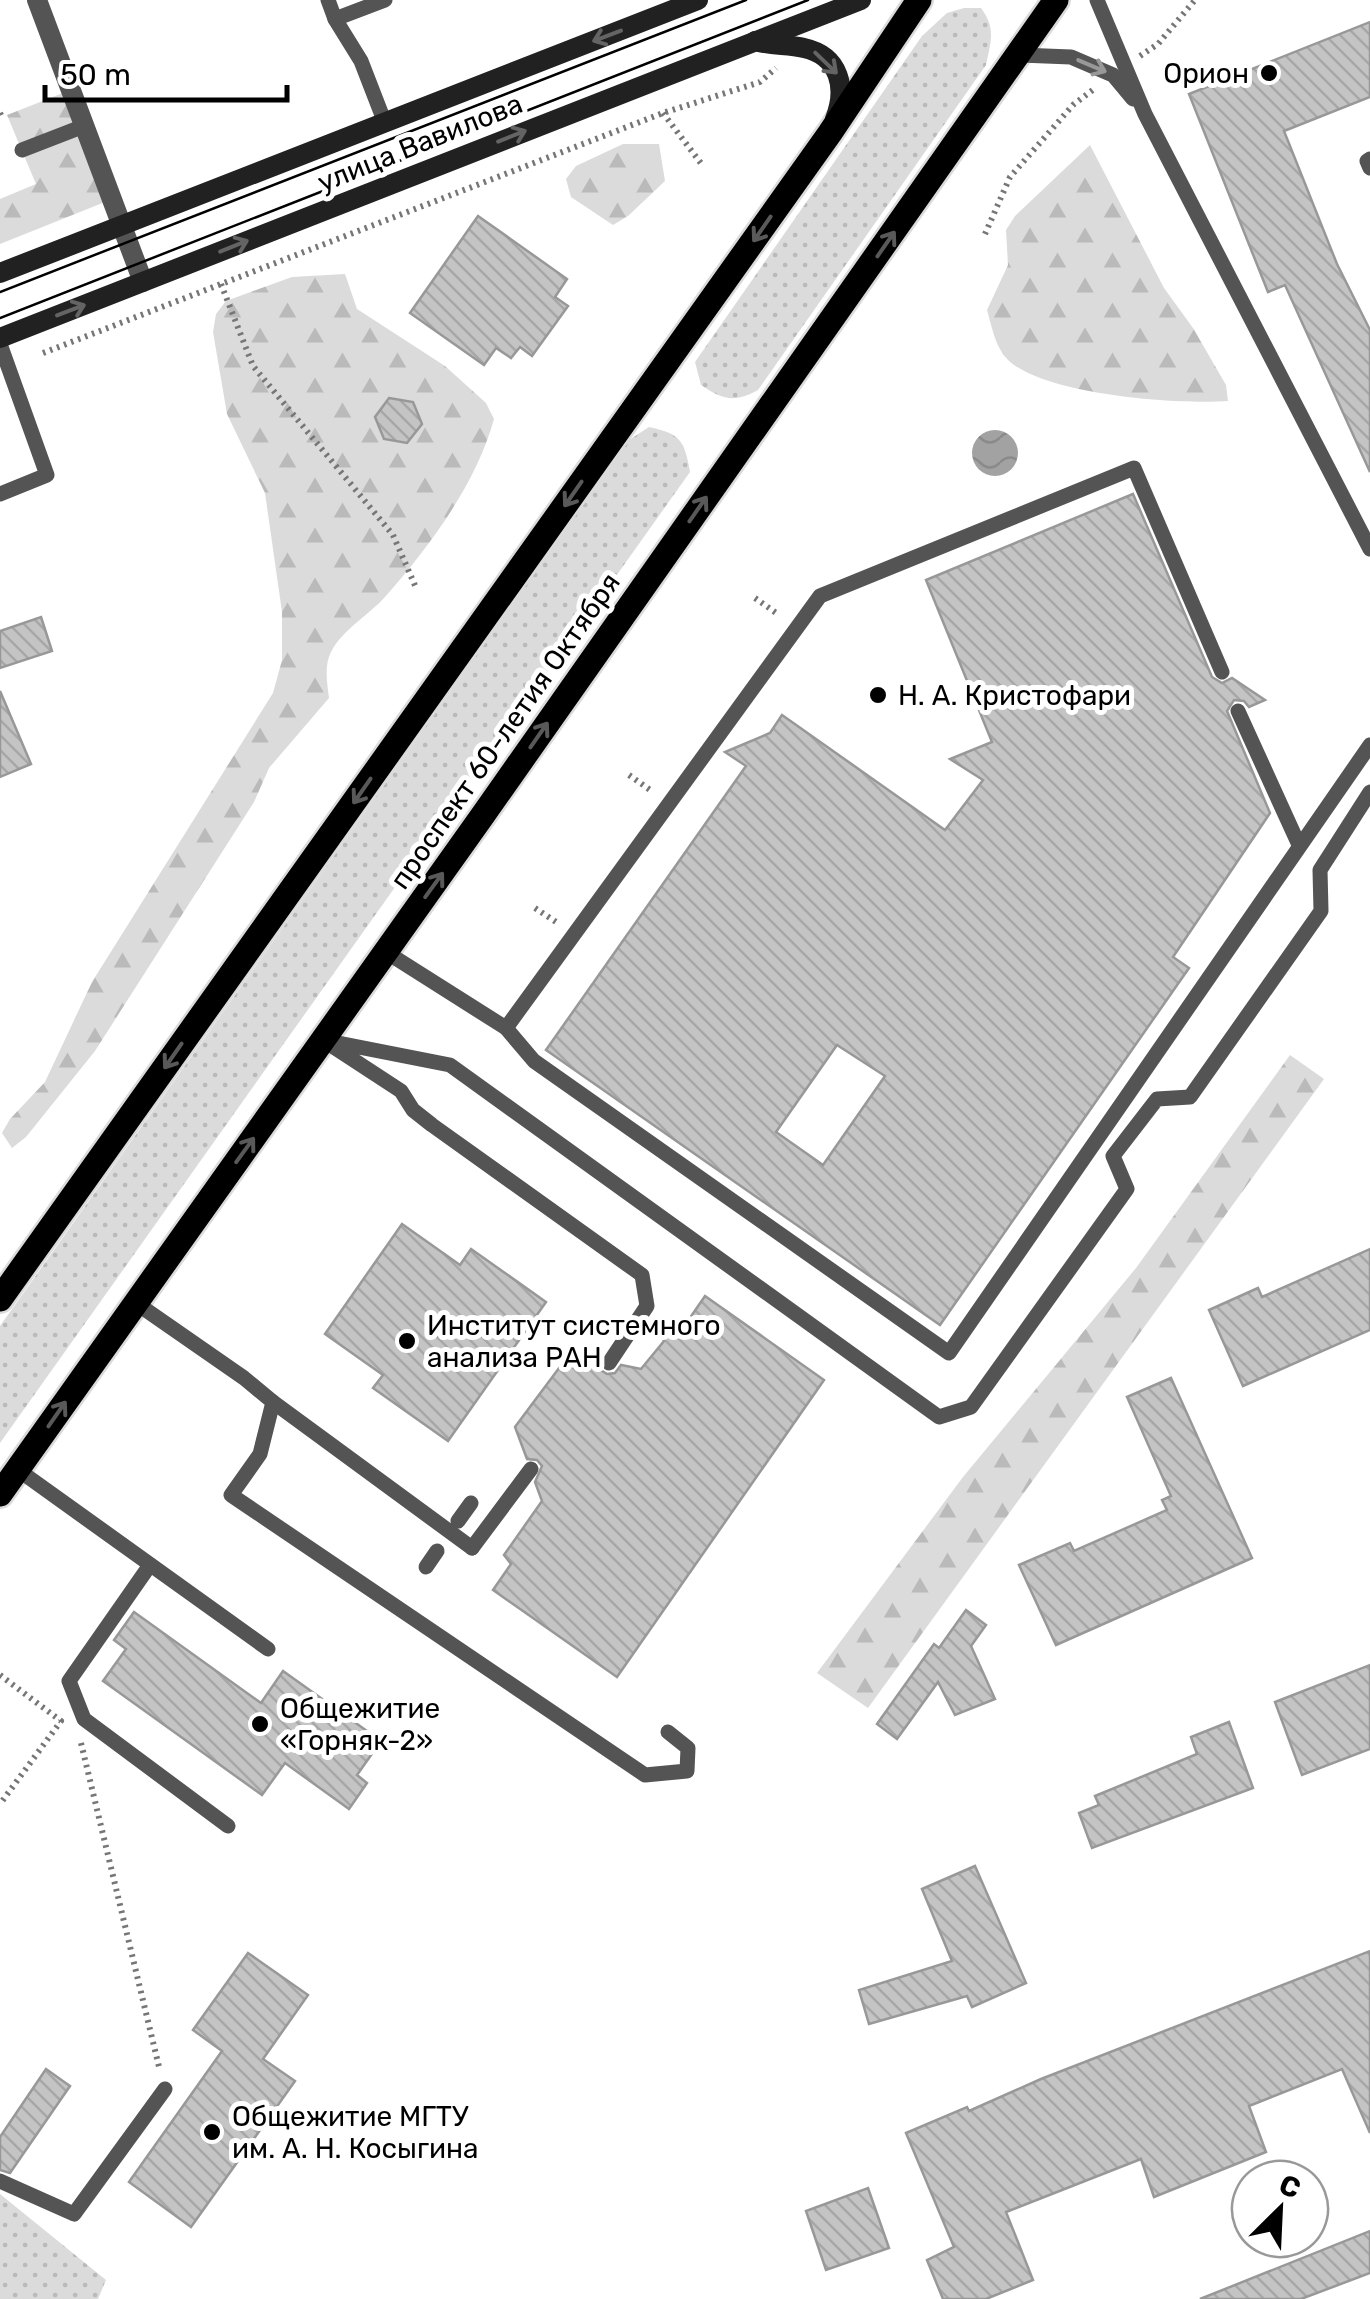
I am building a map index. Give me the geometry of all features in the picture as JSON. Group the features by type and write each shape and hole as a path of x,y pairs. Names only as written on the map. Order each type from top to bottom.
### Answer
{"main road":[{"name":"улица Вавилова","path":"0,272 698,0"},
{"name":"улица Вавилова","path":"0,341 861,0"},
{"path":"0,1299 830,134 919,0"},
{"name":"проспект 60-летия Октября","path":"0,1494 1056,0"},
{"path":"753,40 811,49 833,64 842,84 841,104 830,134"}],"street":[{"path":"36,0 143,282"}],"lane":[{"path":"328,0 361,61 384,123"},
{"path":"335,19 385,0"},
{"path":"1097,0 1119,70 1365,527 1370,550"},
{"path":"1020,55 1071,57 1119,70"},
{"path":"22,150 84,126"},
{"path":"1370,159 1370,168"},
{"path":"0,341 46,475 0,494"},
{"path":"506,1028 820,596 1134,468 1222,672"},
{"path":"1238,711 1300,844"},
{"path":"386,952 506,1028 534,1061 949,1353 1370,745"},
{"path":"323,1040 450,1065 939,1416 971,1407 1127,1189 1113,1156 1157,1099 1190,1097 1301,940 1320,910 1320,870 1370,792"},
{"path":"323,1040 401,1090 413,1110 432,1125 642,1275 647,1306 609,1363"},
{"path":"136,1303 244,1378 472,1548 531,1469"},
{"path":"273,1402 260,1454 230,1495 644,1775 688,1771 688,1748 668,1732"},
{"path":"17,1469 268,1648"},
{"path":"458,1521 472,1503"},
{"path":"426,1566 437,1551"},
{"path":"150,1565 69,1682 84,1719 228,1826"},
{"path":"0,2181 74,2214 165,2089"}],"path":[{"path":"985,234 1010,177 1073,105 1158,44 1195,0"},
{"path":"8,366 663,113 760,82 776,68"},
{"path":"663,113 703,166"},
{"path":"221,284 253,366 393,535 417,590"},
{"path":"0,1675 70,1728"},
{"path":"0,1804 61,1721"},
{"path":"79,1736 165,2089"}],"green space":[{"path":"981,8 989,22 991,42 986,65 758,390 729,398 701,385 695,362 922,36 947,13"},
{"path":"63,93 105,202 0,244 0,199 36,184 7,115"},
{"path":"623,144 659,144 665,181 613,225 571,197 566,179 576,166"},
{"path":"1090,145 1164,288 1226,385 1228,401 1146,399 1081,389 1026,372 1000,349 987,310 1008,265 1006,230 1015,216"},
{"path":"345,274 357,309 445,366 486,403 494,419 486,443 435,535 385,597 336,644 327,663 329,698 269,768 254,802 95,1051 26,1137 12,1148 2,1133 45,1082 92,982 273,693 282,660 282,612 265,493 227,414 213,332 216,314 226,301 292,277"},
{"path":"649,427 679,440 690,472 0,1443 0,1326 629,440"},
{"path":"1290,1055 1324,1079 868,1708 817,1673 963,1477 1136,1268"},
{"path":"0,2194 106,2280 98,2299 0,2299"}],"water":[{"path":"995,430 1012,436 1018,453 1012,470 995,476 978,470 972,453 978,436"}],"building":[{"path":"1370,22 1370,97 1284,131 1337,264 1370,330 1370,472 1285,285 1268,292 1189,94"},
{"path":"478,216 567,279 555,297 568,306 532,356 520,347 511,358 496,348 484,365 410,313"},
{"path":"389,398 413,402 422,424 407,443 384,439 375,417"},
{"path":"1133,494 1212,677 1222,683 1232,678 1265,700 1249,707 1244,701 1234,700 1227,711 1270,813 1173,957 1189,968 940,1325 546,1050 746,766 725,752 770,733 782,715 945,830 983,780 950,759 992,742 926,580","holes":["837,1045 885,1076 823,1165 776,1132"]},
{"path":"41,617 52,651 0,668 0,631"},
{"path":"0,691 31,764 0,777"},
{"path":"402,1224 460,1265 471,1249 546,1302 448,1441 373,1388 383,1375 325,1334"},
{"path":"1370,1249 1370,1330 1243,1386 1209,1310 1258,1288 1262,1297"},
{"path":"705,1296 824,1380 617,1677 493,1590 511,1564 504,1555 542,1501 535,1482 542,1466 537,1460 527,1459 515,1427 565,1360 598,1363 599,1369 607,1374 615,1373 621,1365 641,1369 664,1341 655,1319 683,1328"},
{"path":"1171,1378 1252,1558 1056,1645 1019,1565 1070,1543 1074,1551 1167,1510 1162,1500 1171,1496 1127,1397"},
{"path":"966,1610 986,1625 971,1646 995,1699 955,1715 938,1682 897,1739 877,1724 934,1644 939,1648"},
{"name":"Общежитие «Горняк-2»","path":"134,1612 261,1703 283,1671 381,1741 357,1775 367,1783 349,1809 285,1763 262,1795 103,1681 126,1649 114,1640"},
{"path":"1370,1665 1370,1749 1302,1775 1275,1702"},
{"path":"1229,1722 1253,1788 1092,1848 1079,1813 1099,1805 1095,1796 1197,1754 1191,1737"},
{"path":"975,1866 1026,1983 972,2007 967,1996 869,2024 859,1990 952,1961 922,1889"},
{"path":"1370,1951 1370,2133 1342,2069 1249,2106 1266,2152 1249,2159 1230,2159 1230,2166 1154,2197 1141,2159 1006,2212 1033,2280 986,2299 943,2299 927,2260 954,2247 906,2133"},
{"name":"Общежитие МГТУ им. А. Н. Косыгина","path":"248,1953 308,1995 263,2059 295,2081 191,2227 129,2182 222,2051 193,2030"},
{"path":"46,2069 70,2086 10,2173 0,2170 0,2137"},
{"path":"868,2188 889,2248 826,2270 806,2211"},
{"path":"1370,2231 1370,2273 1301,2299 1200,2299 1300,2259 1330,2259 1330,2247"}],"tram line":[{"path":"0,292 746,0"},
{"path":"0,318 808,0"}],"place":[{"name":"Орион","path":"1269,73"},
{"name":"Н. А. Кристофари","path":"878,695"},
{"name":"Институт системного анализа РАН","path":"407,1341"},
{"name":"Общежитие «Горняк-2»","path":"260,1724"},
{"name":"Общежитие МГТУ им. А. Н. Косыгина","path":"212,2132"}]}
